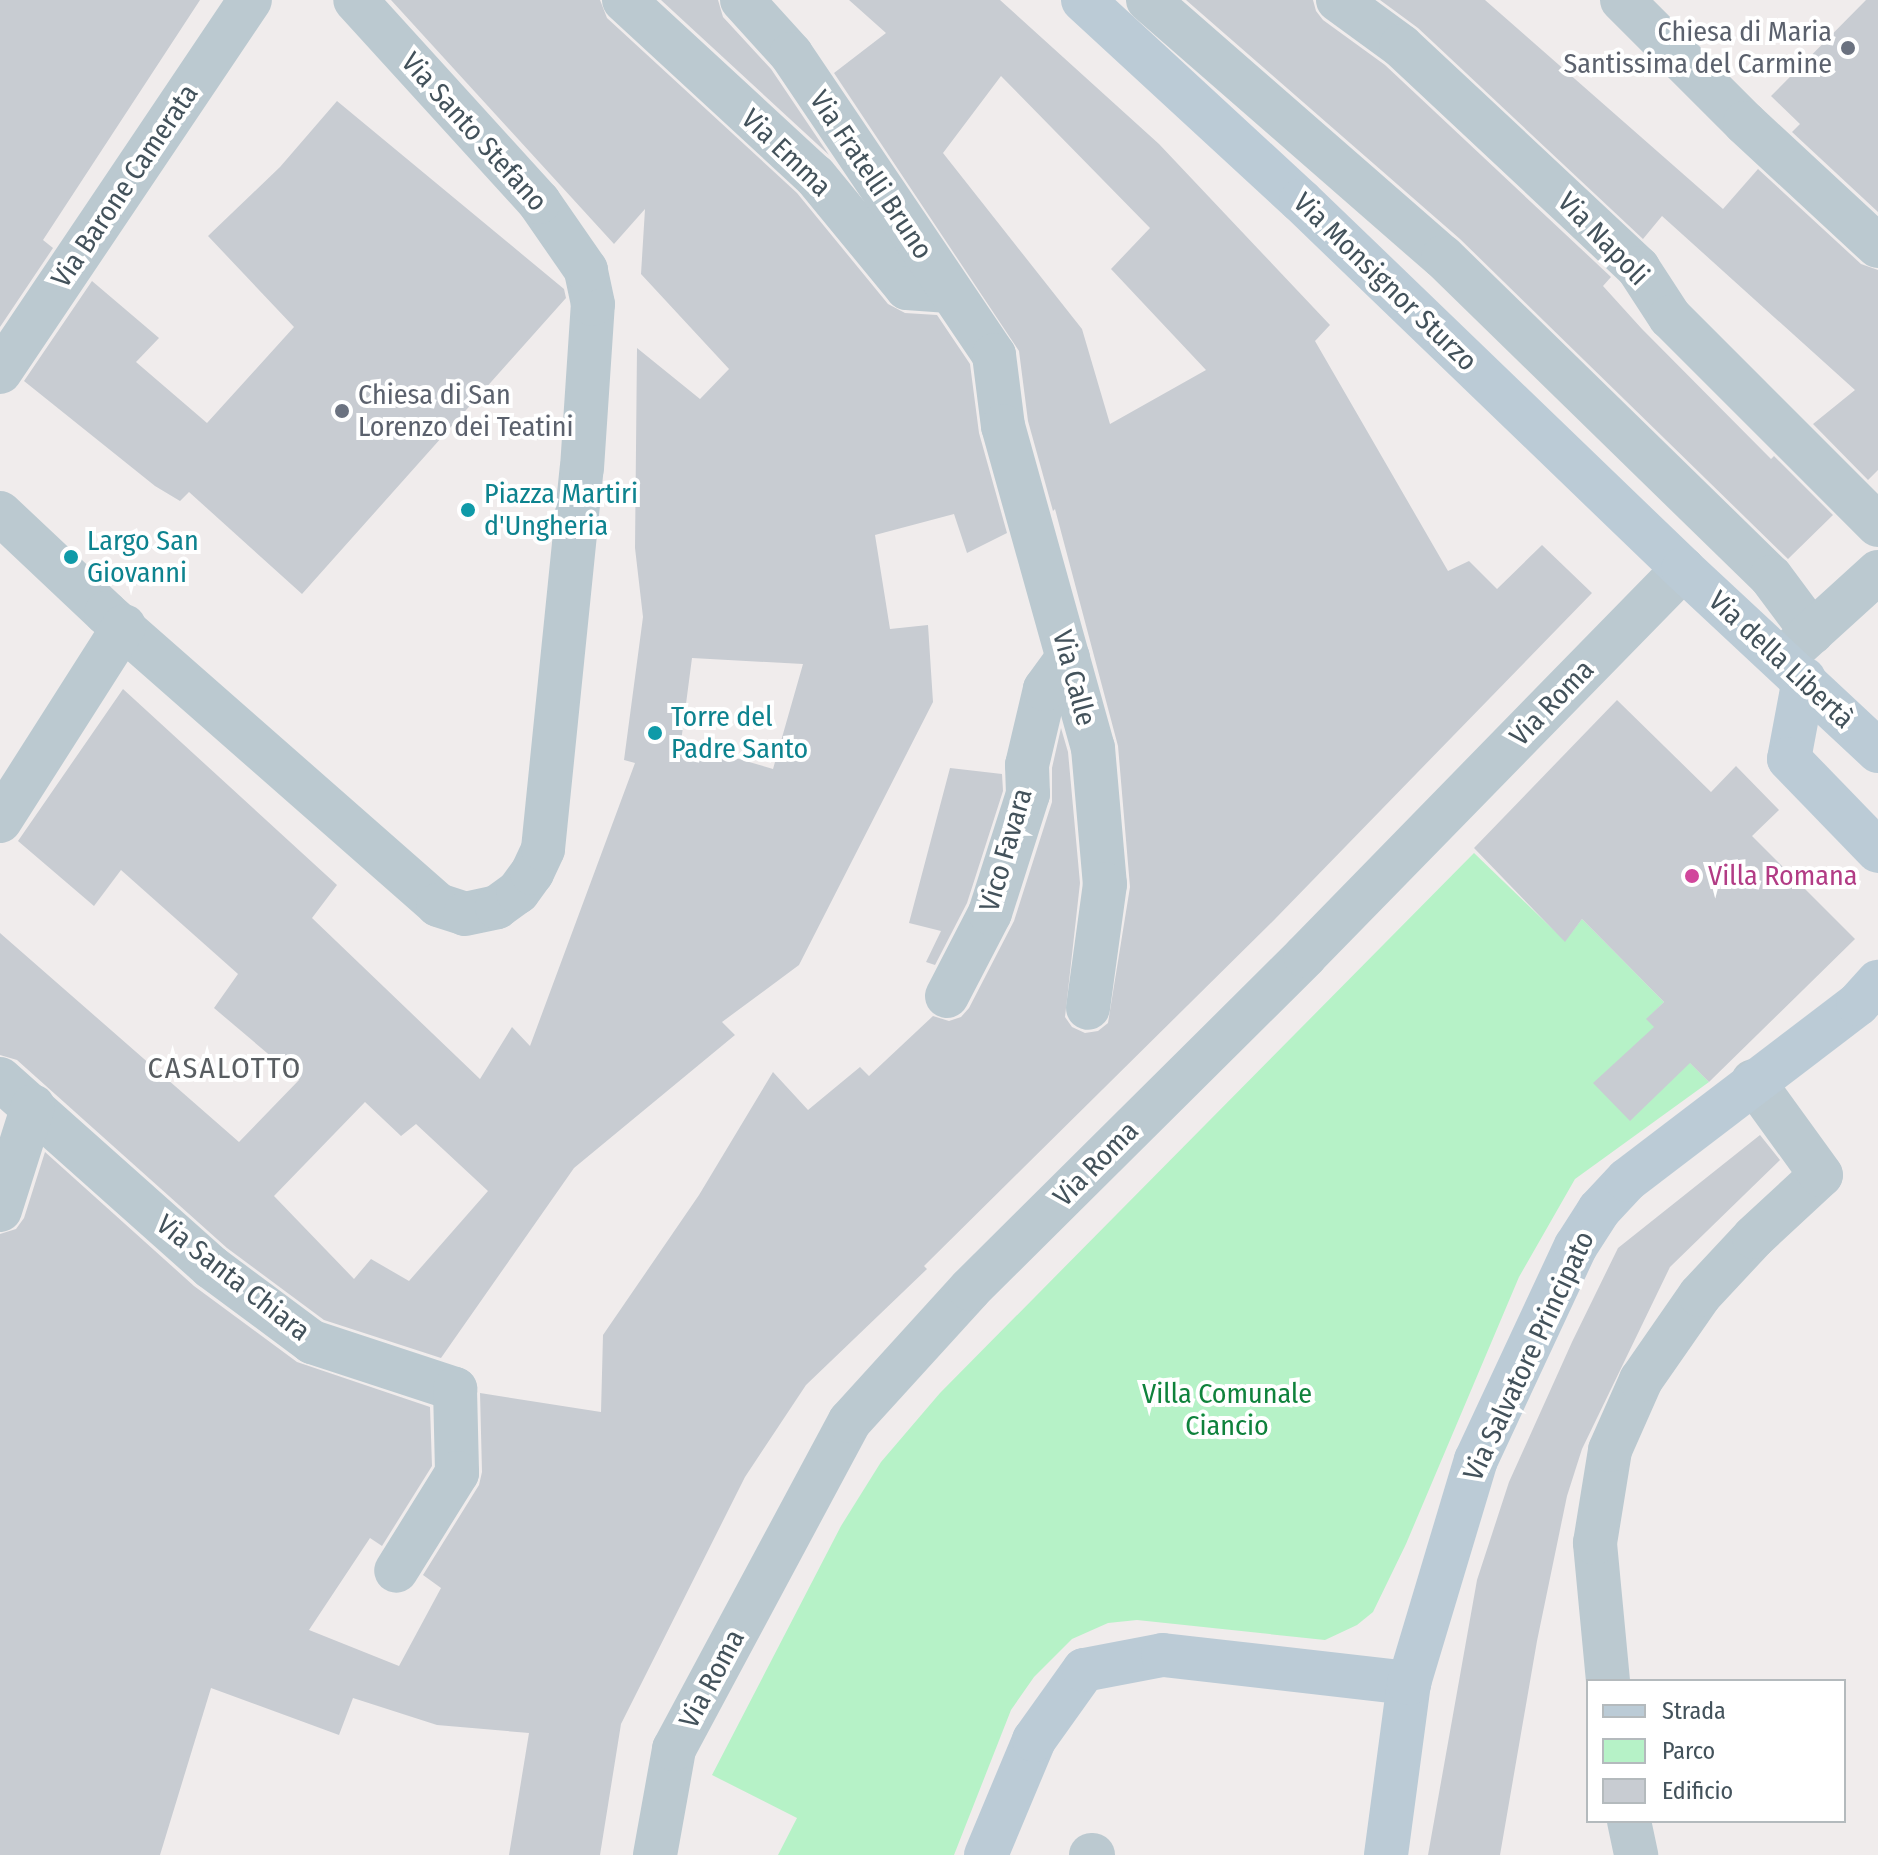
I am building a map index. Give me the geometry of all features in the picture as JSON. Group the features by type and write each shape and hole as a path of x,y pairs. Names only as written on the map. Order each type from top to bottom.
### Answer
{"main road":[{"name":"Via Monsignor Sturzo","path":"1083,0 1301,201 1683,569"},
{"name":"Via della Libertà","path":"1683,569 1799,656 1878,751"},
{"path":"1799,656 1789,759 1878,851"},
{"name":"Via Salvatore Principato","path":"1386,1855 1409,1683 1476,1460 1576,1246 1599,1210 1627,1180 1858,1004 1878,982"},
{"path":"986,1855 1034,1740 1084,1670 1163,1655 1409,1683"}],"street":[{"name":"Via Barone Camerata","path":"0,372 250,0"},
{"name":"Via Santo Stefano","path":"124,626 393,869 438,905 465,914 497,907 518,892 543,849 592,360 593,304 586,270 539,202 355,0"},
{"name":"Via Emma","path":"624,0 815,176 907,288 949,291"},
{"name":"Via Fratelli Bruno","path":"742,0 791,54 994,355"},
{"path":"1148,0 1443,257 1771,577 1799,656 1878,572"},
{"name":"Via Napoli","path":"1338,0 1401,46 1638,268 1670,317 1864,511"},
{"path":"1622,0 1745,123 1878,246"},
{"name":"Via Calle","path":"994,355 1003,426 1093,748 1105,884 1088,1008"},
{"path":"0,513 124,626 0,821"},
{"name":"Via Roma","path":"655,1855 674,1749 850,1421 970,1289 1294,967 1683,569"},
{"name":"Vico Favara","path":"947,996 990,913 1028,794 1027,765 1045,689 1068,657"},
{"name":"Via Santa Chiara","path":"0,1079 211,1267 312,1342 455,1389 457,1473 396,1571"},
{"path":"1608,1679 1595,1543 1610,1450 1641,1380 1700,1295 1754,1237 1821,1175 1753,1081"},
{"path":"0,1210 33,1106"},
{"path":"1629,1823 1636,1855"}],"green space":[{"name":"Villa Comunale Ciancio","path":"1474,853 1565,941 1582,919 1664,1002 1647,1019 1709,1082 1575,1179 1519,1277 1406,1544 1373,1612 1357,1625 1325,1640 1137,1620 1108,1623 1072,1639 1034,1677 1011,1710 954,1855 778,1855 797,1818 712,1775 841,1526 881,1462 940,1393"}],"building":[{"path":"0,0 200,0 43,240 53,248 0,327"},
{"path":"391,0 600,0 607,18 797,193 888,304 905,313 937,315 970,364 979,433 1007,533 967,553 954,514 875,535 890,629 928,625 933,702 799,965 722,1022 735,1035 574,1168 441,1358 324,1320 227,1248 17,1060 0,1055 0,933 239,1142 299,1080 214,1008 238,974 121,870 94,906 18,841 123,689 337,885 312,918 480,1079 512,1027 530,1046 635,763 624,760 643,617 635,548 637,348 700,399 729,369 641,274 645,209 614,244","holes":["692,658 803,664 773,769 681,742","365,1102 401,1136 416,1124 488,1191 409,1281 371,1259 354,1279 274,1196"]},
{"path":"661,0 718,0 723,17 771,69 829,155"},
{"path":"849,0 1000,0 1159,144 1330,325 1315,341 1448,571 1469,561 1497,589 1542,545 1592,593 1276,918 924,1266 927,1269 806,1385 745,1477 621,1724 600,1855 509,1855 529,1733 437,1725 353,1698 339,1735 211,1688 160,1855 0,1855 0,1234 16,1229 24,1218 45,1152 194,1286 297,1362 430,1407 432,1466 382,1546 370,1538 309,1630 399,1666 441,1588 423,1575 479,1485 482,1472 480,1393 601,1412 603,1335 699,1195 773,1072 808,1110 860,1067 869,1076 933,1016 949,1021 961,1017 969,1008 1014,921 1052,802 1052,768 1061,728 1068,752 1080,883 1065,1017 1072,1027 1085,1033 1098,1031 1108,1023 1130,887 1118,746 1055,509 1053,511 1028,421 1019,351 834,73 886,33","holes":["1001,76 1150,228 1111,269 1206,370 1110,424 1082,329 943,153"]},
{"path":"1186,0 1313,0 1323,20 1385,65 1611,277 1603,286 1642,329 1771,459 1774,456 1833,515 1788,559 1460,239"},
{"path":"1380,0 1485,0 1723,209 1758,169 1861,264 1878,270 1878,470 1868,480 1813,424 1855,390 1662,216 1643,239 1418,28"},
{"name":"Chiesa di Maria Santissima del Carmine","path":"1866,0 1878,0 1878,212 1792,132 1800,124 1771,96"},
{"path":"337,101 564,289 566,298 302,594 189,492 180,501 155,486 24,381 92,281 159,338 136,362 207,423 294,327 208,236 280,167"},
{"path":"1617,700 1711,792 1736,766 1779,810 1752,836 1855,939 1709,1082 1690,1063 1630,1121 1593,1083 1654,1027 1646,1019 1664,1002 1582,919 1565,942 1474,848"},
{"path":"950,768 1002,774 1003,791 967,903 935,965 926,962 941,931 909,923"},
{"path":"1760,1135 1780,1160 1670,1267 1582,1449 1567,1496 1537,1641 1500,1855 1428,1855 1477,1580 1509,1482 1572,1342 1618,1248"}],"place":[{"name":"Chiesa di Maria Santissima del Carmine","path":"1848,48"},
{"name":"Chiesa di San Lorenzo dei Teatini","path":"342,411"},
{"name":"Piazza Martiri d'Ungheria","path":"468,510"},
{"name":"Largo San Giovanni","path":"71,557"},
{"name":"Torre del Padre Santo","path":"655,733"},
{"name":"Villa Romana","path":"1692,876"}],"district":[{"name":"CASALOTTO","path":"225,1068"}]}
